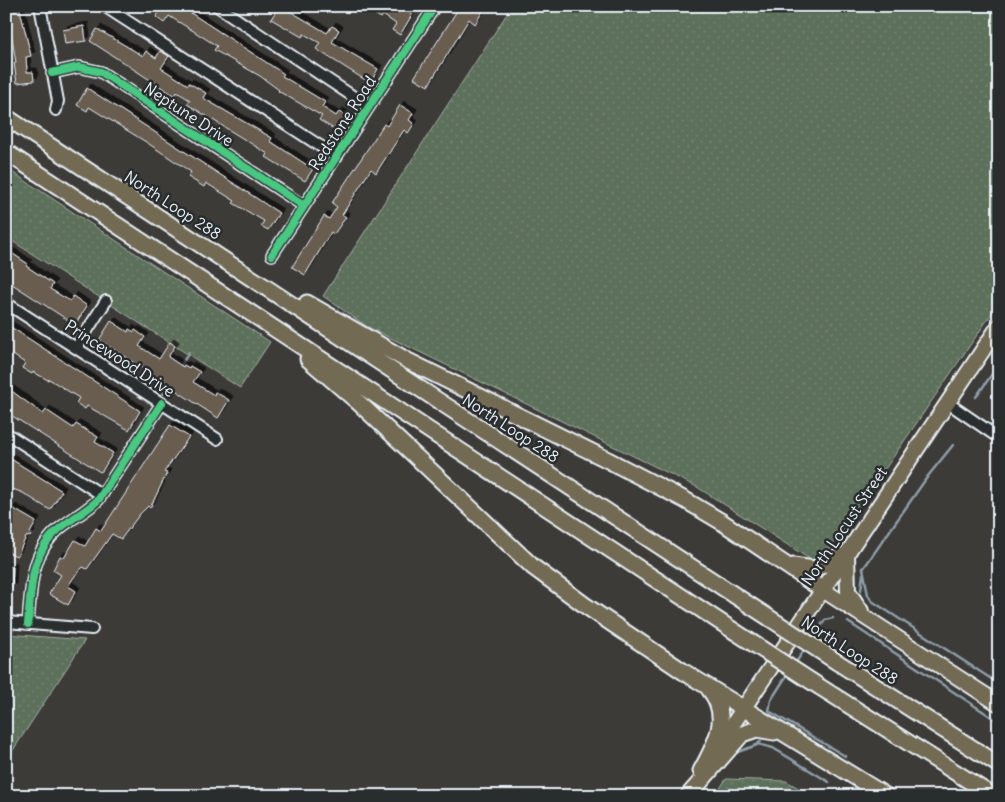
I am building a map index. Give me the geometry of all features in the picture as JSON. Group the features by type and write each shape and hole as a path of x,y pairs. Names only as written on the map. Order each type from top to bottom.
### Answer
{"highway":[{"name":"North Loop 288","path":"6,117 836,662 999,765"},
{"path":"6,152 820,687 993,796"},
{"path":"152,213 213,244 381,347 685,500 823,590"},
{"path":"224,294 334,381 557,586 704,684 886,796"},
{"path":"784,563 814,569 847,554"},
{"path":"701,771 715,745 720,732 721,722 719,706 715,696 704,684"},
{"path":"687,796 737,737 749,730 768,729 800,744"}],"main road":[{"name":"North Locust Street","path":"687,796 701,771 999,326"},
{"path":"847,554 848,591 855,604 868,619"},
{"path":"823,590 999,704"}],"street":[{"path":"40,6 58,101 56,110"},
{"path":"104,6 336,156"},
{"path":"217,6 369,107"},
{"name":"Redstone Road","path":"272,255 435,6"},
{"name":"Neptune Drive","path":"52,72 79,67 101,72 304,206"},
{"path":"76,348 106,301"},
{"name":"Princewood Drive","path":"6,303 217,439"},
{"path":"28,624 34,567 43,547 60,528 87,510 102,495 162,403"},
{"path":"948,403 999,438"},
{"path":"6,434 102,495"},
{"path":"6,622 92,628"}],"green space":[{"path":"512,6 999,6 999,303 819,565 697,487 366,326 323,296"},
{"path":"6,168 270,342 240,388 6,237"},
{"path":"6,634 85,640 6,761"},
{"path":"726,779 786,781 813,796 715,796"}],"building":[{"path":"6,6 19,6 31,56 26,57 27,72 33,72 34,81 17,83 12,38 9,25 6,26"},
{"path":"149,6 180,6 284,74 282,76 325,102 322,107 336,116 339,112 346,116 337,131 319,120 322,116 278,91 260,76 214,50 217,46 195,32 169,16 164,23 156,17 159,12"},
{"path":"268,6 290,6 288,10 327,33 332,26 339,30 332,42 378,69 370,83 316,49 320,43 304,34 302,37 271,19 276,11"},
{"path":"362,6 397,6 412,15 400,35 392,30 396,24 383,15 381,18"},
{"path":"460,6 486,6 475,24 469,19 428,86 414,78"},
{"path":"84,26 86,41 65,44 63,30"},
{"path":"97,29 143,56 146,51 156,58 160,51 169,56 161,68 188,85 189,83 206,93 203,98 272,138 270,141 313,169 305,181 266,157 268,154 187,104 190,100 177,92 175,96 90,41"},
{"path":"87,88 279,213 268,230 261,226 264,221 233,203 235,201 206,183 204,187 188,177 191,172 146,142 89,107 87,111 77,105"},
{"path":"400,105 413,113 409,120 414,124 408,133 404,130 376,173 371,169 342,215 346,217 334,234 331,232 305,275 292,267 324,216 329,219 337,207 332,203 384,124 387,126"},
{"path":"10,252 28,264 26,266 53,284 50,289 70,301 73,296 87,306 76,323 74,324 6,280 6,258"},
{"path":"111,321 128,332 129,329 134,332 135,330 145,337 139,346 159,359 170,342 175,346 168,357 183,367 184,365 189,368 190,366 200,372 193,382 214,395 215,392 229,400 218,418 99,340"},
{"path":"6,324 140,411 129,430 87,406 85,409 76,403 79,398 49,379 33,372 32,374 22,368 25,363 13,355 6,365"},
{"path":"6,387 43,414 46,410 73,428 76,424 98,437 95,442 113,453 102,471 100,472 6,412"},
{"path":"170,425 189,437 164,472 167,473 150,508 148,506 140,514 121,539 112,534 87,569 83,567 77,573 68,586 76,591 68,605 49,594 61,575 53,570 60,556 64,558 75,540 85,546 96,528 101,531"},
{"path":"6,456 62,491 50,510 23,493 13,489 11,492 6,489"},
{"path":"12,508 36,522 30,533 31,536 26,537 17,556 6,552 6,524 9,520 6,518"},
{"path":"6,566 13,567 12,588 6,588"}],"waterway":[{"path":"180,367 189,352"},
{"path":"976,397 999,364"},
{"path":"163,394 169,384"},
{"path":"863,569 928,476 953,445"},
{"path":"863,568 868,595 872,601 999,684"},
{"path":"861,590 863,574"},
{"path":"812,639 825,620 833,618"},
{"path":"848,622 999,722"},
{"path":"795,664 806,647"},
{"path":"789,672 771,700 769,711 845,756"},
{"path":"735,753 757,745 761,741"},
{"path":"758,744 773,748 829,782"}],"cycle path":[{"path":"272,255 435,6"},
{"path":"52,73 79,67 101,72 304,206"},
{"path":"28,624 31,585 42,549 59,529 99,499 162,403"}]}
